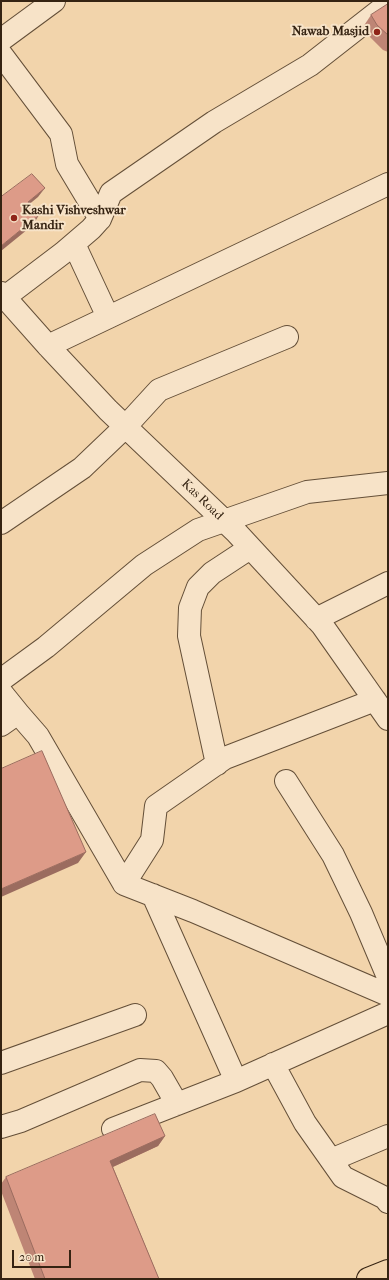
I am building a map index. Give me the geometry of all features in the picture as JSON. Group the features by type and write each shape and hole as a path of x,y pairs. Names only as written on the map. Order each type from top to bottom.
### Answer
{"main road":[{"path":"368,1279 388,1271"}],"street":[{"path":"1,40 54,1"},
{"path":"3,295 74,244 91,229 100,219 111,193 214,122 310,66 388,4"},
{"path":"1,54 61,134 67,164 100,219"},
{"path":"48,346 388,184"},
{"path":"74,244 108,317"},
{"name":"Kas Road","path":"3,295 108,410 224,521 322,625 388,719"},
{"path":"1,523 82,468 126,426 160,390 287,337"},
{"path":"1,680 46,647 144,565 198,530 307,492 388,483"},
{"path":"216,764 189,636 190,608 198,588 212,573 250,548"},
{"path":"316,619 388,583"},
{"path":"1,692 9,719 38,736 124,884 193,911 388,995"},
{"path":"124,884 152,840 156,806 225,758 375,700"},
{"path":"286,781 333,855 361,913 388,977"},
{"path":"153,895 236,1081"},
{"path":"113,1129 236,1081 388,1013"},
{"path":"1,1063 136,1015"},
{"path":"273,1064 305,1124 343,1177 385,1198 388,1202"},
{"path":"1,1127 21,1121 140,1070 156,1071 162,1078 177,1104"},
{"path":"331,1160 388,1136"}],"building":[{"path":"388,4 388,35 377,25 371,15"},
{"name":"Kashi Vishveshwar Mandir","path":"32,174 45,188 28,202 39,215 1,246 1,197"},
{"path":"42,751 86,852 1,889 1,769"},
{"path":"155,1114 165,1136 110,1161 159,1279 45,1279 6,1177"}],"place":[{"name":"Nawab Masjid","path":"377,32"},
{"name":"Kashi Vishveshwar Mandir","path":"14,218"}]}
